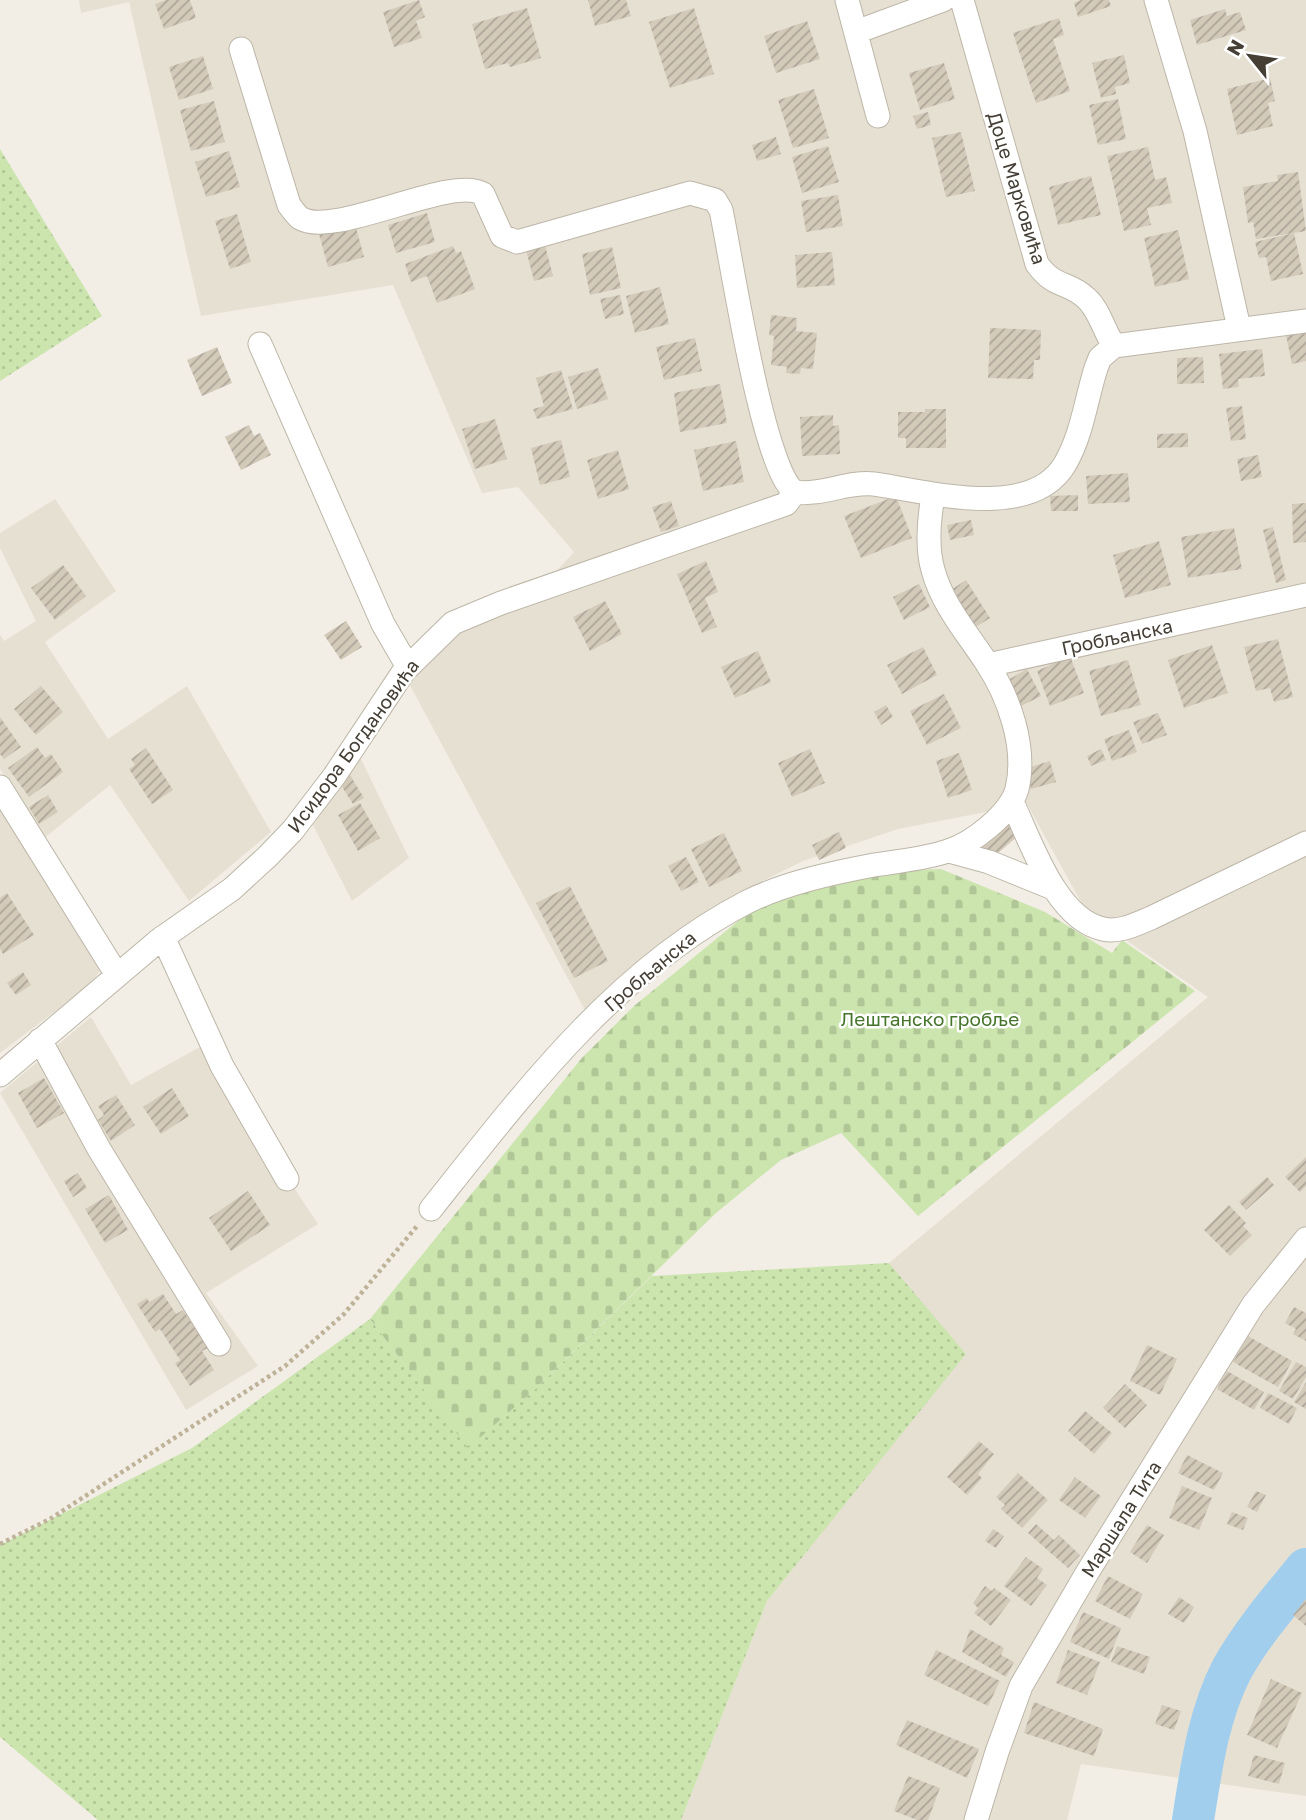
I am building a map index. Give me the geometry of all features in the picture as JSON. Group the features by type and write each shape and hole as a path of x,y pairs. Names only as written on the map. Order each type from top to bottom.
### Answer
{"street":[{"path":"847,0 878,116"},
{"path":"856,32 943,0"},
{"name":"Доце Марковића","path":"962,0 1037,264 1053,283 1076,290 1092,304 1114,346"},
{"path":"1156,0 1195,131 1239,328"},
{"path":"241,49 289,205 298,217 312,222 390,208 470,188 483,194 502,236 517,242 690,193 698,193 715,200 721,210 750,366 785,484 795,492"},
{"path":"1114,346 1306,321"},
{"path":"260,344 383,624 408,667"},
{"name":"Исидора Богдановића","path":"0,1074 163,937 232,889 293,830 335,775 408,667 453,624 501,603 786,504 795,492 871,484 933,496 970,499 1013,496 1054,479 1072,452 1100,358 1114,346"},
{"path":"933,496 930,530 933,570 963,629 988,665 1014,723 1020,758 1013,804 1053,888 1072,912 1105,930 1126,928 1306,843"},
{"name":"Гробљанска","path":"988,665 1306,595"},
{"path":"0,787 117,975"},
{"name":"Гробљанска","path":"431,1209 502,1119 593,1018 683,939 749,901 830,873 949,851 981,831 1013,804"},
{"path":"949,851 989,862 1053,888"},
{"path":"163,937 222,1066 288,1179"},
{"path":"40,1040 99,1149 219,1343"},
{"name":"Маршала Тита","path":"976,1820 1021,1686 1087,1573 1253,1305 1306,1239"}],"path":[{"path":"0,1544 50,1519 285,1366 344,1314 431,1209"}],"shaded area":[{"path":"79,0 1306,0 1306,1796 1081,1764 1067,1820 681,1820 767,1601 965,1354 889,1263 1208,997 1087,913 1027,804 898,829 803,861 734,895 687,925 587,1014 398,663 535,594 574,552 518,487 482,493 393,285 201,316 129,2 81,13"},
{"path":"55,499 116,591 45,642 108,739 187,686 271,832 189,901 110,785 42,840 0,769 0,635 4,641 36,621 0,548 0,533"},
{"path":"360,757 409,858 352,901 313,825"},
{"path":"0,807 101,969 91,984 0,1053"},
{"path":"91,1017 131,1085 200,1047 318,1224 206,1293 258,1366 186,1410 0,1093"}],"green space":[{"path":"0,149 102,316 0,381"},
{"name":"Лештанско гробље","path":"941,869 1045,912 1112,953 1122,940 1195,991 918,1216 841,1133 781,1160 716,1213 531,1393 468,1448 370,1319 581,1059 634,1006 748,913 787,894 885,871"},
{"path":"889,1263 966,1354 767,1601 681,1820 98,1820 0,1737 0,1545 192,1448 370,1319 468,1447 531,1393 652,1276"}],"building":[{"path":"166,0 190,0 196,18 164,29 155,4"},
{"path":"419,0 425,17 416,21 422,38 394,47 383,12"},
{"path":"588,0 626,0 631,16 595,26"},
{"path":"1081,0 1109,0 1111,6 1078,17 1074,3"},
{"path":"527,8 541,58 510,67 508,63 485,69 472,24"},
{"path":"694,8 714,74 670,88 649,22"},
{"path":"1225,9 1227,16 1240,12 1246,30 1197,45 1190,20"},
{"path":"1059,18 1064,35 1053,39 1070,91 1036,103 1013,33"},
{"path":"807,21 820,59 776,73 764,36"},
{"path":"1124,55 1130,83 1115,87 1116,94 1101,98 1092,63"},
{"path":"203,56 213,89 179,100 169,67"},
{"path":"944,63 955,99 920,110 909,73"},
{"path":"1270,78 1275,101 1268,103 1273,126 1237,135 1227,89"},
{"path":"814,89 829,138 793,148 778,100"},
{"path":"1118,99 1126,139 1098,145 1089,105"},
{"path":"214,101 225,142 191,151 180,110"},
{"path":"928,112 931,125 917,129 913,116"},
{"path":"961,132 975,191 946,197 932,138"},
{"path":"776,137 781,154 757,161 752,145"},
{"path":"828,146 839,182 802,193 792,157"},
{"path":"1148,147 1155,180 1166,177 1172,203 1147,208 1151,225 1124,231 1107,156"},
{"path":"229,151 240,187 206,197 195,162"},
{"path":"1298,172 1306,231 1256,239 1253,222 1248,223 1243,187 1278,181 1277,175"},
{"path":"1091,176 1101,215 1058,225 1049,187"},
{"path":"838,195 843,226 806,232 801,201"},
{"path":"427,213 435,242 396,253 388,225"},
{"path":"237,214 251,262 230,269 215,221"},
{"path":"355,224 364,257 328,267 319,234"},
{"path":"1178,230 1189,279 1155,287 1144,238"},
{"path":"1294,233 1303,274 1271,281 1266,257 1259,258 1255,242"},
{"path":"545,245 553,276 534,281 526,250"},
{"path":"453,246 456,253 461,251 475,289 437,303 427,276 411,282 405,264"},
{"path":"612,247 621,288 590,295 582,254"},
{"path":"832,252 835,285 797,288 795,255"},
{"path":"660,287 669,324 635,333 626,296"},
{"path":"620,295 624,314 605,319 600,299"},
{"path":"771,315 797,318 796,331 817,333 813,369 801,368 800,374 786,373 787,367 771,365 774,336 769,335"},
{"path":"990,328 1041,330 1040,360 1034,360 1033,379 988,378"},
{"path":"1306,330 1306,361 1292,364 1286,335"},
{"path":"695,338 702,371 664,380 656,347"},
{"path":"217,347 232,383 202,396 187,360"},
{"path":"1262,349 1265,376 1238,379 1239,387 1223,389 1219,354"},
{"path":"1203,357 1204,383 1177,384 1177,358"},
{"path":"598,368 608,399 577,409 568,377"},
{"path":"561,370 573,409 537,419 533,409 544,406 536,378"},
{"path":"720,384 727,423 680,432 674,393"},
{"path":"1242,406 1246,439 1231,441 1226,408"},
{"path":"925,409 946,409 946,448 906,448 906,438 898,438 898,412 925,412"},
{"path":"833,415 833,426 839,425 840,454 802,456 800,417"},
{"path":"495,419 507,459 475,469 462,429"},
{"path":"249,425 254,436 260,433 271,455 241,470 225,437"},
{"path":"1188,433 1188,447 1157,448 1157,434"},
{"path":"561,440 570,477 540,485 531,448"},
{"path":"736,441 744,482 703,491 694,450"},
{"path":"618,450 629,489 598,499 587,460"},
{"path":"1258,455 1262,477 1241,481 1237,459"},
{"path":"1128,473 1130,502 1088,504 1086,476"},
{"path":"1078,495 1078,511 1051,511 1050,496"},
{"path":"896,496 912,538 861,558 844,516"},
{"path":"671,501 679,526 661,532 652,507"},
{"path":"1306,503 1306,542 1293,543 1292,504"},
{"path":"971,520 974,535 950,540 947,525"},
{"path":"1273,527 1286,580 1276,583 1263,530"},
{"path":"1234,528 1242,569 1188,578 1181,537"},
{"path":"1159,541 1171,585 1125,598 1113,555"},
{"path":"706,561 718,592 705,598 717,627 702,633 677,574"},
{"path":"63,565 86,596 55,620 31,588"},
{"path":"966,580 990,618 974,628 951,590"},
{"path":"919,584 930,607 904,620 893,597"},
{"path":"605,601 622,634 590,651 573,617"},
{"path":"346,621 362,647 341,660 324,635"},
{"path":"1278,639 1293,697 1274,702 1270,688 1256,691 1244,647"},
{"path":"1212,645 1228,693 1184,708 1168,660"},
{"path":"923,647 937,675 902,694 887,665"},
{"path":"758,651 771,682 735,698 721,667"},
{"path":"1070,656 1084,693 1050,706 1037,671"},
{"path":"1128,660 1141,705 1101,716 1089,671"},
{"path":"1027,669 1041,696 1021,706 1008,680"},
{"path":"41,686 63,712 36,735 14,709"},
{"path":"944,694 961,728 927,745 910,711"},
{"path":"886,705 893,717 881,725 874,712"},
{"path":"1158,713 1167,735 1142,744 1133,722"},
{"path":"0,717 21,747 4,759 0,754"},
{"path":"1129,730 1137,752 1112,761 1104,739"},
{"path":"37,747 45,758 51,754 63,772 29,797 8,768"},
{"path":"146,748 173,790 152,804 129,769 135,765 131,759"},
{"path":"810,749 825,783 792,797 778,763"},
{"path":"1101,749 1106,760 1091,766 1087,756"},
{"path":"959,753 972,790 948,798 936,761"},
{"path":"1050,761 1056,782 1031,789 1024,769"},
{"path":"350,775 364,798 353,804 339,782"},
{"path":"48,795 58,812 39,824 29,807"},
{"path":"360,803 380,838 358,851 338,815"},
{"path":"1006,823 1018,836 991,859 980,845"},
{"path":"839,832 846,848 819,860 812,845"},
{"path":"724,833 742,871 709,887 691,849"},
{"path":"686,857 699,882 681,891 668,866"},
{"path":"570,886 608,961 574,978 536,903"},
{"path":"7,893 34,935 3,954 0,949 0,898"},
{"path":"23,972 31,985 16,995 7,983"},
{"path":"44,1078 64,1113 37,1128 18,1093"},
{"path":"172,1088 189,1116 161,1134 143,1107"},
{"path":"116,1095 135,1125 111,1141 98,1120 104,1115 98,1106"},
{"path":"1306,1157 1306,1186 1300,1192 1285,1177"},
{"path":"78,1173 87,1188 73,1197 64,1181"},
{"path":"1267,1177 1274,1185 1246,1210 1239,1202"},
{"path":"248,1191 270,1225 231,1251 209,1218"},
{"path":"109,1195 128,1230 105,1243 85,1209"},
{"path":"1229,1205 1246,1223 1243,1226 1252,1235 1230,1256 1204,1230"},
{"path":"163,1294 176,1314 183,1310 208,1348 202,1351 214,1370 190,1386 175,1363 180,1360 160,1329 155,1332 137,1304 147,1298 149,1302"},
{"path":"1294,1307 1306,1313 1306,1341 1293,1334 1296,1329 1285,1323"},
{"path":"1248,1336 1292,1361 1278,1387 1233,1362"},
{"path":"1147,1345 1177,1359 1160,1395 1130,1381"},
{"path":"1296,1362 1306,1367 1306,1377 1293,1399 1279,1391"},
{"path":"1227,1371 1264,1392 1254,1410 1217,1389"},
{"path":"1306,1382 1306,1409 1294,1402"},
{"path":"1125,1384 1147,1405 1125,1428 1103,1408"},
{"path":"1268,1393 1297,1408 1289,1424 1260,1408"},
{"path":"1085,1411 1112,1433 1094,1454 1068,1431"},
{"path":"979,1441 994,1454 978,1474 982,1478 967,1495 947,1477"},
{"path":"1187,1455 1223,1473 1214,1490 1178,1473"},
{"path":"1018,1473 1048,1500 1022,1528 1001,1509 1005,1505 996,1497"},
{"path":"1075,1477 1101,1496 1085,1518 1059,1500"},
{"path":"1182,1486 1212,1498 1199,1530 1169,1518"},
{"path":"1256,1491 1266,1495 1257,1512 1247,1507"},
{"path":"1232,1512 1248,1518 1243,1530 1227,1524"},
{"path":"1036,1524 1054,1540 1059,1535 1080,1555 1068,1568 1028,1533"},
{"path":"1147,1525 1164,1535 1147,1563 1130,1552"},
{"path":"993,1529 1004,1536 996,1548 985,1541"},
{"path":"1026,1557 1043,1569 1037,1578 1047,1585 1031,1606 1004,1586"},
{"path":"1108,1576 1143,1594 1130,1619 1095,1601"},
{"path":"985,1586 992,1591 994,1588 1011,1600 991,1626 974,1613 978,1608 973,1603"},
{"path":"1179,1597 1194,1607 1184,1623 1168,1614"},
{"path":"1306,1599 1306,1626 1293,1615"},
{"path":"1083,1612 1121,1628 1109,1659 1070,1642"},
{"path":"970,1629 1004,1648 1001,1655 1014,1662 1006,1677 962,1652"},
{"path":"1117,1646 1150,1657 1144,1674 1111,1662"},
{"path":"936,1650 1000,1681 988,1706 924,1675"},
{"path":"1068,1650 1100,1662 1087,1695 1056,1683"},
{"path":"1271,1679 1302,1693 1277,1748 1247,1735"},
{"path":"1034,1702 1103,1729 1094,1756 1024,1733"},
{"path":"1162,1705 1181,1711 1174,1730 1155,1724"},
{"path":"907,1720 979,1749 967,1778 896,1745"},
{"path":"1254,1755 1285,1763 1279,1784 1248,1776"},
{"path":"908,1776 940,1788 928,1820 917,1820 894,1811"}],"waterway":[{"path":"1193,1820 1207,1743 1217,1705 1232,1669 1248,1643 1306,1569"}]}
